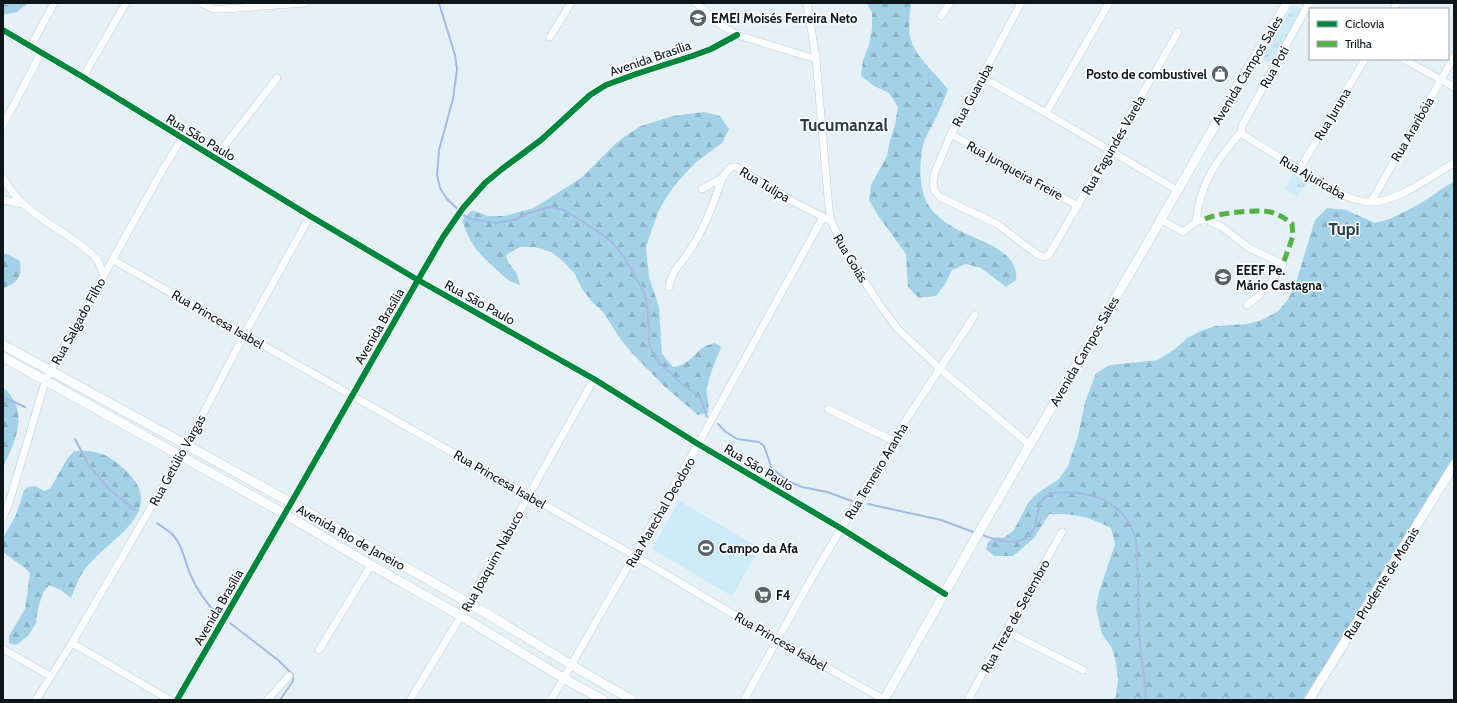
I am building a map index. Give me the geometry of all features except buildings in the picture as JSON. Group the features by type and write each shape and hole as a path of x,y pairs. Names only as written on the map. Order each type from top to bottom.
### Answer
{"main road":[{"name":"Avenida Campos Sales","path":"884,700 974,541 1144,249 1236,86 1287,3"},
{"name":"Avenida Rio de Janeiro","path":"3,345 291,503 468,603 571,666 632,700"},
{"name":"Avenida Rio de Janeiro","path":"3,357 46,379 285,514 370,565 461,616 563,678 603,700"},
{"name":"Rua Prudente de Morais","path":"1309,700 1454,465"}],"street":[{"path":"31,46 54,3"},
{"path":"83,77 126,3"},
{"path":"202,3 213,9 305,3"},
{"path":"550,37 571,3"},
{"path":"696,3 721,25 736,35 816,58"},
{"name":"Rua Goiás","path":"807,3 816,58 831,221 847,255 897,328 939,368 1030,445"},
{"path":"941,16 950,3"},
{"name":"Rua Guaruba","path":"1022,3 951,134 933,176 934,190 943,199 997,224 1038,255 1046,257"},
{"path":"1046,113 1109,3"},
{"name":"Rua Poti","path":"1196,222 1199,201 1205,183 1218,161 1241,132 1242,126 1308,4"},
{"name":"Rua São Paulo","path":"3,30 418,280 594,378 698,444 842,529 945,594"},
{"name":"Rua Fagundes Varela","path":"1046,257 1052,250 1078,206 1178,32"},
{"name":"Avenida Brasília","path":"177,700 418,280 463,208 485,183 541,140 590,95 606,85 692,56 710,49 736,35"},
{"path":"3,126 41,53"},
{"name":"Rua Araribóia","path":"1371,202 1454,56"},
{"name":"Rua Juruna","path":"1299,170 1364,60"},
{"path":"1405,60 1454,87"},
{"path":"982,77 1177,190"},
{"path":"215,158 277,78"},
{"name":"Rua Ajuricaba","path":"1241,132 1245,136 1336,192 1351,198 1371,202 1386,200 1402,194 1454,163"},
{"name":"Rua Junqueira Freire","path":"951,134 1078,206"},
{"name":"Rua Salgado Filho","path":"3,517 9,503 46,379 163,169 182,138"},
{"name":"Rua Tulipa","path":"702,189 722,178 731,167 736,167 794,202 831,221"},
{"path":"3,178 11,192 33,213 88,250 98,261 104,276"},
{"path":"668,287 671,275 696,240 713,203 722,178"},
{"path":"3,200 23,204"},
{"name":"Rua Getúlio Vargas","path":"36,700 72,643 181,456 244,335 310,216"},
{"name":"Rua Marechal Deodoro","path":"551,700 635,556 823,217"},
{"path":"1160,220 1183,232 1196,222 1205,219 1215,223 1249,248 1283,264 1268,287 1247,305"},
{"name":"Rua Princesa Isabel","path":"113,260 529,495 777,640 884,700"},
{"name":"Rua Tenreiro Aranha","path":"744,700 777,640 904,423 975,315"},
{"name":"Rua Joaquim Nabuco","path":"410,700 461,616 594,378"},
{"path":"828,409 894,441"},
{"name":"Rua Treze de Setembro","path":"968,700 1062,532"},
{"path":"319,650 370,565"},
{"path":"1006,631 1083,670"},
{"path":"72,643 170,700"},
{"path":"3,649 50,676"},
{"path":"267,700 289,676"}],"green space":[{"path":"3,3 28,3 17,12 3,15"},
{"path":"867,3 911,3 909,29 910,37 916,51 926,65 948,89 924,143 920,174 922,189 932,210 943,220 956,229 995,247 1011,261 1015,270 1016,280 1006,287 981,268 966,264 952,270 945,284 936,296 919,298 908,287 906,254 877,214 869,200 871,185 887,156 898,107 889,93 874,86 861,76 863,60 869,45 872,29 872,13"},
{"path":"1293,5 1302,9 1272,64 1263,59"},
{"path":"704,112 720,116 729,129 722,143 695,163 675,185 658,212 646,247 649,277 659,307 662,354 673,367 687,362 705,346 715,343 721,347 707,387 709,406 708,413 698,415 664,386 631,352 621,340 603,312 592,302 582,289 575,274 564,262 551,252 535,247 520,247 506,255 508,262 517,274 520,285 509,281 475,248 467,234 462,220 471,211 488,216 504,216 534,208 581,178 615,144 641,126 673,116"},
{"path":"1293,174 1307,182 1297,197 1285,189"},
{"path":"1454,181 1454,457 1303,700 1113,700 1116,696 1118,680 1116,663 1112,648 1102,634 1096,608 1099,592 1115,544 1111,528 1081,516 1049,514 1034,538 1013,556 994,556 986,549 988,542 996,537 1004,538 1014,530 1028,503 1035,495 1059,479 1068,466 1078,436 1085,402 1096,373 1110,365 1158,360 1175,349 1187,338 1201,331 1215,326 1247,324 1262,320 1277,312 1287,301 1295,286 1315,220 1327,208 1346,210 1375,223 1390,219 1418,205"},
{"path":"3,254 7,254 20,261 20,271 18,279 12,284 3,288"},
{"path":"3,387 11,396 16,406 18,426 16,436 3,467"},
{"path":"74,451 89,451 102,454 113,460 124,469 137,484 141,498 139,511 121,535 96,557 84,571 77,582 71,598 61,590 49,585 43,593 38,608 36,623 28,636 16,645 9,643 9,636 25,609 30,573 3,552 3,538 16,515 24,490 28,487 35,486 44,491 50,489 67,459"},
{"name":"Campo da Afa","path":"679,501 760,548 732,596 652,549"}],"waterway":[{"path":"439,3 455,55 457,69 453,99 439,150 437,175 440,188 447,199 470,219 496,223 515,220 526,214 550,207 564,210 607,238 624,257 644,292 647,304 649,341 652,352 659,363 700,397 707,417"},
{"path":"3,397 25,407"},
{"path":"718,424 726,432 737,439 759,442 764,446 772,469 790,482 802,487 827,492 852,501"},
{"path":"75,439 88,464 108,488 135,510"},
{"path":"980,534 1001,541 1009,542 1023,540 1029,536 1035,526 1041,502 1053,493 1062,492 1093,496 1116,508 1128,521 1136,542 1140,648 1146,700"},
{"path":"868,504 941,520 976,533"},
{"path":"157,523 175,538 181,548 190,574 199,591 218,615"},
{"path":"230,623 278,660 293,675 293,681 280,700"}],"marked path":[{"path":"1205,219 1228,213 1264,211 1276,214 1288,220 1292,224 1293,236 1283,264"}],"cycle path":[{"path":"3,30 418,280 594,379 698,444 842,529 945,594"},
{"path":"177,700 418,280 443,237 463,208 485,183 541,140 590,95 606,85 711,49 737,35"}],"place":[{"name":"EMEI Moisés Ferreira Neto","path":"698,18"},
{"name":"Posto de combustivel","path":"1220,74"},
{"name":"EEEF Pe. Mário Castagna","path":"1223,277"},
{"name":"Campo da Afa","path":"706,548"},
{"name":"F4","path":"763,595"}],"district":[{"name":"Tucumanzal","path":"844,125"},
{"name":"Tupi","path":"1344,229"}]}
